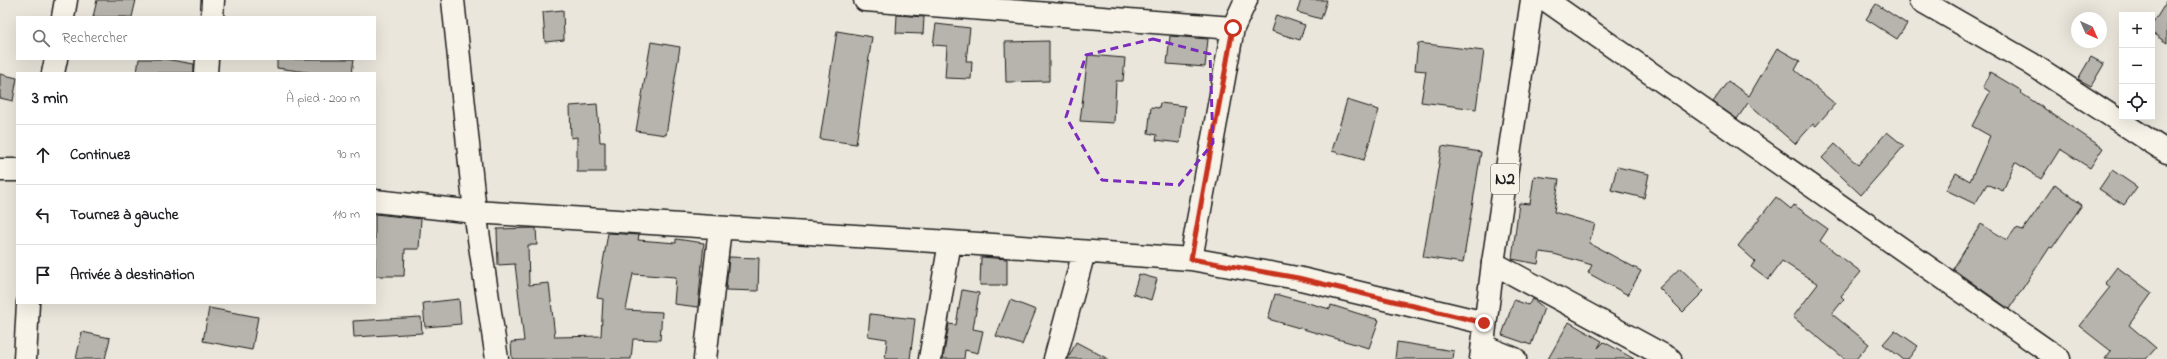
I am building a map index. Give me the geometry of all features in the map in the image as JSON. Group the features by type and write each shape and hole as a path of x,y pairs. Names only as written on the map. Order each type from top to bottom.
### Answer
{"main road":[{"path":"63,16 66,0"},
{"path":"212,16 214,0"},
{"path":"453,0 474,212 498,359"},
{"path":"865,0 1233,28"},
{"path":"1191,259 1233,28 1246,0"},
{"name":"N2","path":"1482,352 1484,323 1532,0"},
{"path":"1546,0 2059,359"},
{"path":"1920,0 2030,63 2167,152"},
{"path":"53,72 56,60"},
{"path":"206,72 207,60"},
{"path":"0,170 16,170"},
{"path":"376,201 474,212 1191,259 1298,278 1484,323"},
{"path":"705,359 720,228"},
{"path":"930,359 950,242"},
{"path":"1055,359 1084,252"},
{"path":"1493,263 1670,359"},
{"path":"25,359 28,304"},
{"path":"1482,352 1515,359"}],"highlighted area":[{"path":"1153,39 1210,54 1213,143 1179,185 1102,180 1066,117 1086,55"}],"building":[{"path":"97,0 136,0 132,16 93,16"},
{"path":"1301,0 1327,0 1321,19 1297,12"},
{"path":"2167,1 2167,43 2155,35 2155,20"},
{"path":"1876,4 1907,24 1897,39 1866,19"},
{"path":"563,10 564,40 545,42 543,12"},
{"path":"897,15 924,17 923,34 896,33"},
{"path":"1276,15 1305,25 1300,40 1271,31"},
{"path":"936,24 970,28 966,61 972,61 971,79 945,78 947,46 933,45"},
{"path":"837,31 872,37 856,144 820,139"},
{"path":"1170,36 1208,39 1205,67 1167,64"},
{"path":"1049,41 1049,81 1006,82 1005,42"},
{"path":"651,42 680,47 666,135 636,131"},
{"path":"1418,43 1484,51 1476,109 1421,102 1426,71 1415,70"},
{"path":"1777,48 1800,61 1795,70 1835,104 1816,126 1813,124 1795,144 1748,103 1737,119 1713,102 1728,81 1749,96"},
{"path":"1088,55 1125,58 1123,81 1116,81 1114,123 1080,121"},
{"path":"2091,57 2104,64 2091,86 2078,79"},
{"path":"139,60 171,60 194,64 194,72 137,72"},
{"path":"277,60 354,60 352,72 307,72 277,68"},
{"path":"1990,72 2022,91 2021,93 2103,148 2090,168 2060,149 2041,179 2015,162 2003,191 1987,184 1975,204 1946,190 1956,173 1970,181 1990,136 1972,126 1990,92 1983,87"},
{"path":"0,74 16,78 13,101 0,98"},
{"path":"1347,100 1379,110 1364,160 1332,151"},
{"path":"1160,103 1185,106 1180,143 1156,140 1157,135 1148,133 1151,107 1159,108"},
{"path":"597,104 600,142 605,142 605,172 577,172 577,137 571,138 570,106"},
{"path":"1887,132 1904,146 1861,195 1822,158 1835,144 1858,165"},
{"path":"1442,146 1481,152 1463,263 1423,257"},
{"path":"1617,167 1649,174 1644,198 1611,190"},
{"path":"2112,170 2137,187 2124,205 2099,189"},
{"path":"1534,176 1559,179 1554,212 1595,224 1589,243 1641,271 1628,295 1588,273 1592,265 1554,254 1540,252 1538,264 1512,259 1519,203 1530,204"},
{"path":"2055,184 2082,205 2052,248 2050,247 2009,309 1953,269 1981,224 2007,240 2016,228 2023,230"},
{"path":"1776,197 1791,209 1794,205 1828,229 1820,241 1861,272 1841,296 1844,299 1832,314 1869,344 1856,359 1845,359 1793,317 1818,284 1782,261 1768,280 1751,267 1755,261 1738,246"},
{"path":"376,214 421,219 419,249 405,249 404,276 376,276"},
{"path":"536,228 537,245 528,245 529,285 549,283 555,337 601,336 603,299 597,298 608,233 639,235 638,240 676,243 676,239 704,243 698,307 674,304 676,277 633,274 626,310 662,312 660,340 633,339 631,359 512,359 511,342 524,341 515,264 498,265 497,229"},
{"path":"729,257 759,258 758,291 726,290"},
{"path":"981,257 1007,259 1007,285 980,285"},
{"path":"2117,267 2152,293 2129,325 2156,348 2146,359 2105,359 2111,351 2079,326 2110,287 2105,283"},
{"path":"1680,268 1704,291 1683,312 1659,288"},
{"path":"1139,274 1157,279 1151,300 1133,294"},
{"path":"962,290 979,293 973,329 983,331 978,353 965,350 964,359 943,359 949,324 956,325"},
{"path":"1275,294 1330,309 1331,305 1379,320 1369,348 1268,319"},
{"path":"459,299 461,324 425,327 423,303"},
{"path":"1533,299 1544,308 1531,345 1502,335 1514,300 1528,305"},
{"path":"1010,300 1036,310 1022,345 996,336"},
{"path":"209,308 258,317 252,350 203,341"},
{"path":"870,314 915,319 910,359 885,359 887,339 868,336"},
{"path":"421,317 422,333 354,337 353,321"},
{"path":"1569,322 1602,341 1598,348 1604,342 1634,359 1548,359"},
{"path":"1895,330 1918,346 1908,359 1903,359 1883,344"},
{"path":"82,332 110,338 105,359 76,359"},
{"path":"1076,342 1108,359 1068,359"},
{"path":"1397,342 1454,351 1453,359 1395,359"}],"route":[{"path":"1233,28 1191,259 1298,278 1484,323"}]}
